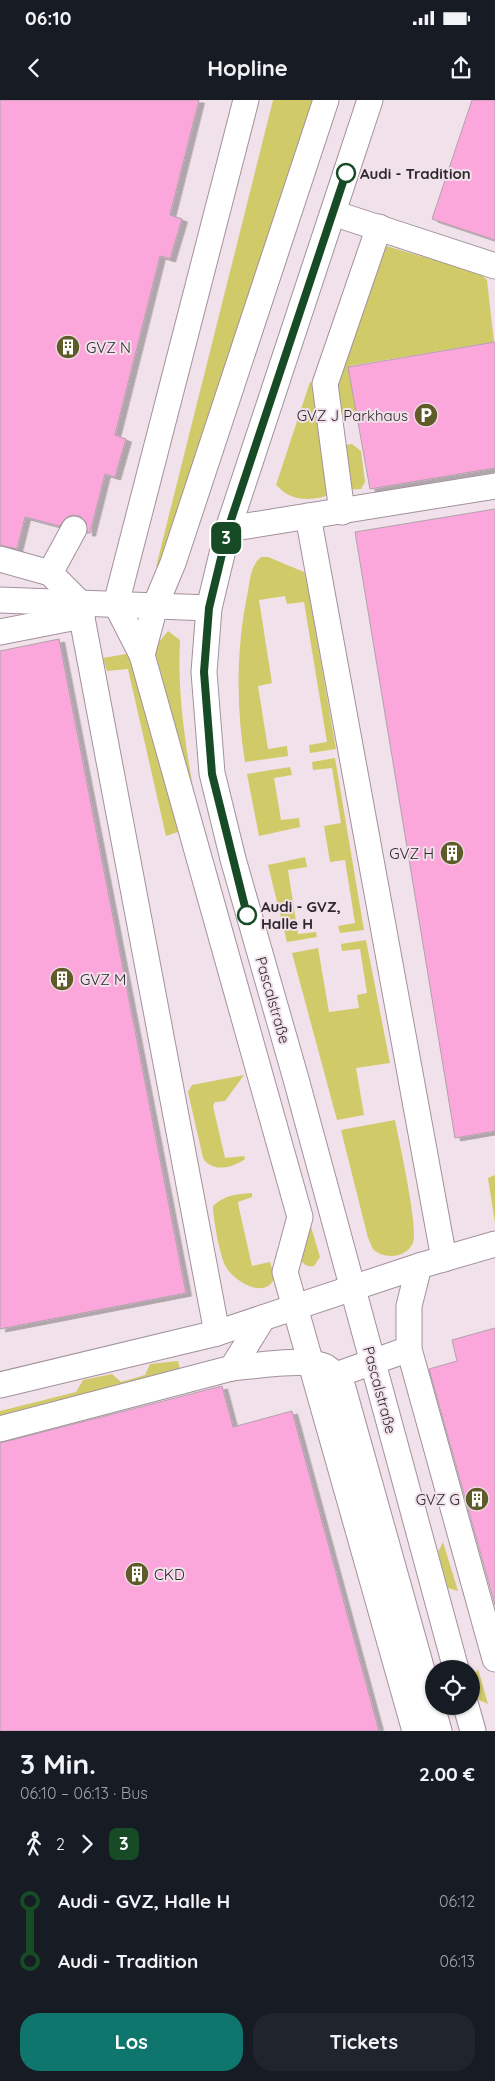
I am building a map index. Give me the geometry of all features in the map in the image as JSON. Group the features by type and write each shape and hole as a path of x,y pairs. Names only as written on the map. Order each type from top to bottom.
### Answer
{"street":[{"path":"246,100 116,604 142,655 300,1217 285,1272 415,1731"},
{"path":"142,655 155,606 173,563 326,100"},
{"name":"Pascalstraße","path":"370,100 228,529 209,608 204,672 212,774 248,915 296,1080 454,1660"},
{"path":"333,213 495,266"},
{"path":"342,512 325,384 379,227"},
{"path":"228,529 495,486"},
{"path":"308,516 444,1259"},
{"path":"50,573 74,529"},
{"path":"0,559 50,573 80,609 217,1333"},
{"path":"0,600 80,609"},
{"path":"0,632 80,609 116,604 209,608"},
{"path":"0,1385 217,1333 419,1266 495,1244"},
{"path":"419,1266 409,1306 409,1349 495,1659"},
{"path":"232,1368 263,1318"},
{"path":"336,1375 409,1349"},
{"path":"0,1429 232,1368 310,1362 325,1367 336,1375 343,1388 439,1731"},
{"path":"469,1715 473,1731"}],"shaded area":[{"path":"273,100 314,100 165,557 156,567"},
{"path":"383,245 481,274 487,280 494,342 349,366 357,412 334,417 330,390"},
{"path":"310,382 319,385 332,493 322,497 305,499 287,494 276,485"},
{"path":"352,444 361,451 365,482 361,489 344,490 338,446"},
{"path":"261,557 268,557 304,572 336,749 310,753 309,745 327,742 304,602 287,604 285,596 259,600 272,683 258,686 268,749 287,746 288,756 245,762 240,720 239,655 250,577 255,564"},
{"path":"168,631 180,640 181,701 195,800 156,655 156,646"},
{"path":"126,654 132,657 181,831 166,836 128,669 107,671 103,658"},
{"path":"335,758 364,930 340,933 338,926 355,923 345,860 330,862 324,826 341,823 332,768 313,770 312,762"},
{"path":"290,767 292,775 274,778 281,820 299,818 300,827 259,836 247,774"},
{"path":"305,857 307,867 288,870 298,934 316,932 317,937 287,942 268,865"},
{"path":"366,940 390,1063 356,1068 364,1115 337,1120 292,953 318,948 329,1012 359,1008 357,995 367,993 360,949 342,951 341,944"},
{"path":"244,1075 225,1101 215,1102 213,1106 225,1158 244,1156 245,1159 229,1167 212,1166 203,1158 188,1092 192,1085"},
{"path":"395,1120 411,1203 414,1235 410,1248 400,1254 389,1256 378,1253 373,1249 368,1238 341,1130"},
{"path":"495,1175 495,1223 488,1178"},
{"path":"252,1193 252,1197 238,1202 252,1266 270,1262 273,1271 273,1281 263,1288 251,1287 229,1272 219,1246 213,1212 213,1206 226,1197"},
{"path":"309,1220 320,1257 314,1266 306,1265 300,1259"},
{"path":"178,1361 181,1372 0,1419 0,1411 76,1392 83,1380 112,1374 121,1382 145,1375 150,1364"},
{"path":"443,1542 458,1591 448,1588 438,1552"},
{"path":"480,1676 488,1704 480,1700"}],"building":[{"name":"GVZ N","path":"0,100 199,100 170,215 182,219 170,259 160,256 115,435 126,439 115,477 105,474 90,533 87,533 86,522 80,516 73,515 67,517 59,526 25,517 17,549 0,545"},
{"path":"472,100 495,100 495,240 432,219"},
{"name":"GVZ J Parkhaus","path":"495,342 495,468 370,489 348,367"},
{"name":"GVZ H","path":"495,509 495,1131 455,1138 355,532"},
{"name":"GVZ M","path":"59,639 186,1293 0,1329 0,651"},
{"name":"GVZ G","path":"495,1328 495,1605 429,1369 457,1361 452,1340"},
{"name":"CKD","path":"222,1386 233,1427 292,1411 379,1731 0,1731 0,1443"}],"bus line":[{"name":"3","path":"247,915 212,774 204,672 209,608 228,529 346,173"}],"place":[{"name":"Audi - Tradition","path":"346,173"},
{"name":"GVZ N","path":"68,347"},
{"name":"GVZ J Parkhaus","path":"426,415"},
{"name":"GVZ H","path":"452,853"},
{"name":"Audi - GVZ, Halle H","path":"247,915"},
{"name":"GVZ M","path":"62,979"},
{"name":"GVZ G","path":"477,1499"},
{"name":"CKD","path":"137,1574"}]}
